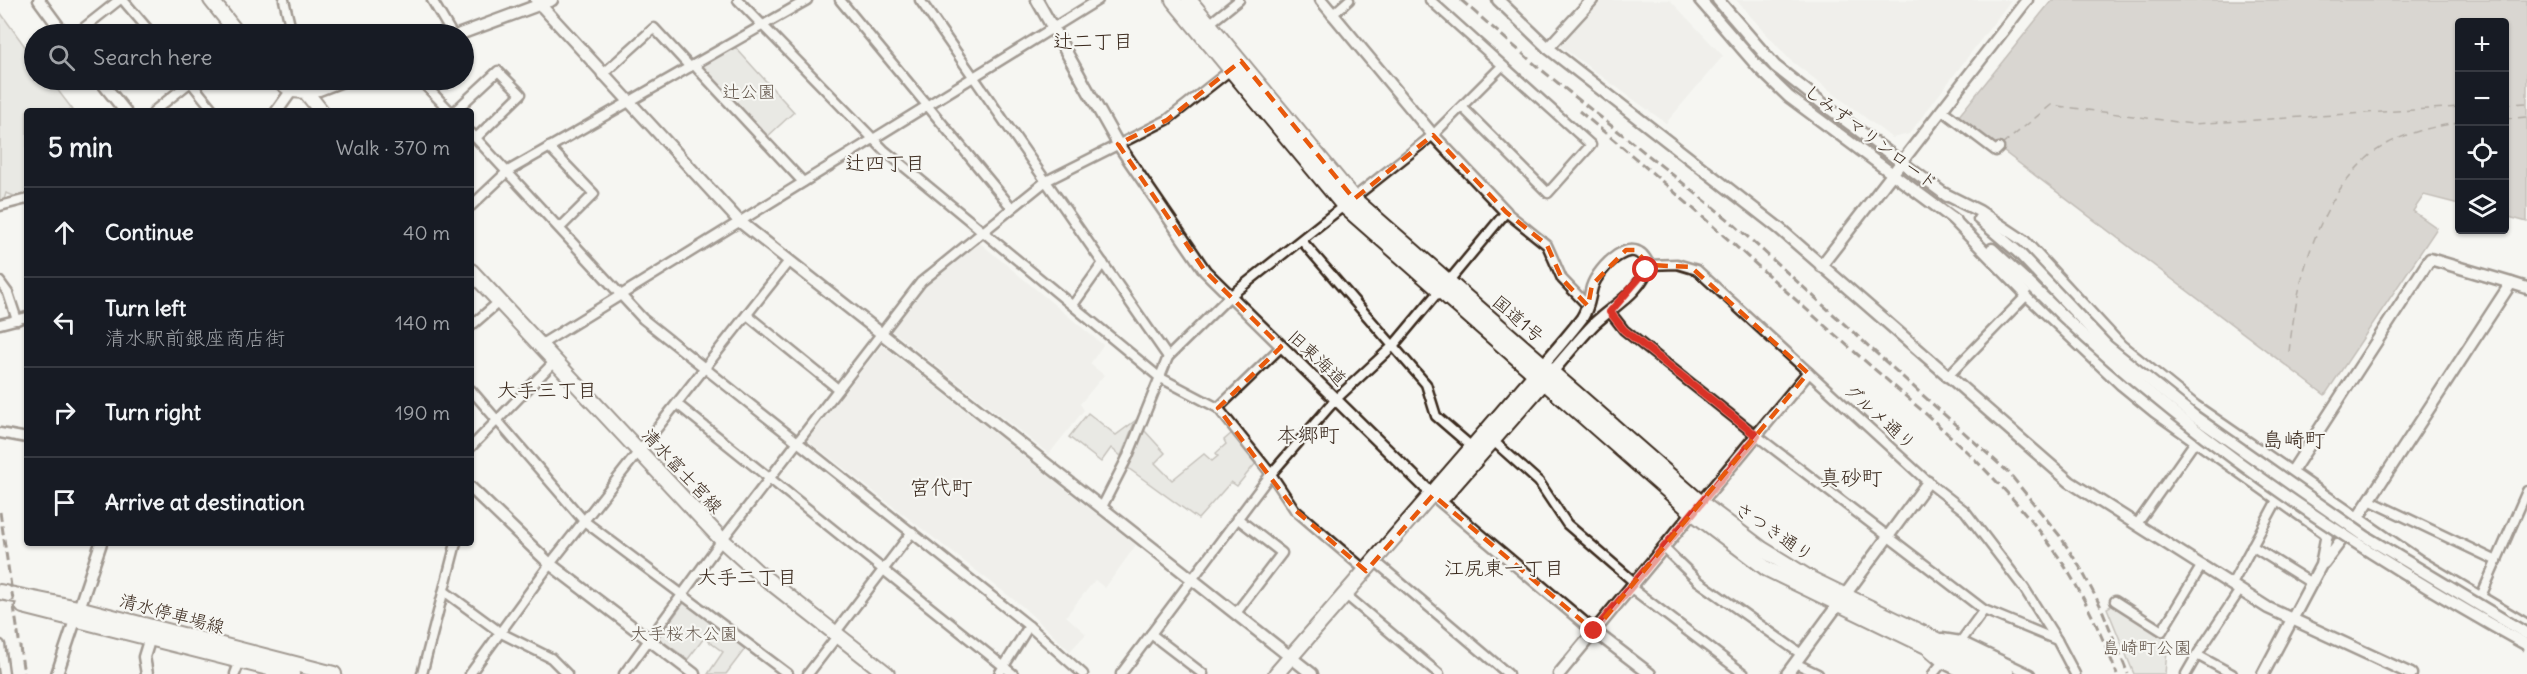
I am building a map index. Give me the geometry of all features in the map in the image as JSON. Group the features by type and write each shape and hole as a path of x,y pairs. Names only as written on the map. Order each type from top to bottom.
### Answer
{"main road":[{"path":"211,0 230,24"},
{"name":"国道1号","path":"1173,0 1236,66 1349,202 1544,373"},
{"name":"国道1号","path":"1189,0 1209,24 1236,66"},
{"path":"303,90 318,108"},
{"name":"清水富士宮線","path":"474,274 722,540 756,571 887,674"},
{"path":"1276,674 1293,665 1374,566 1437,498 1544,373"},
{"name":"さつき通り","path":"1544,373 1696,507 1841,600 1952,653 2007,674"},
{"path":"1437,498 1473,448 1489,437"},
{"name":"清水停車場線","path":"0,592 151,633 334,674"},
{"name":"清水停車場線","path":"0,600 76,613"},
{"name":"清水停車場線","path":"151,633 237,668 292,674"},
{"name":"さつき通り","path":"1952,653 1983,674"}],"street":[{"path":"39,0 57,24"},
{"path":"89,24 121,0 143,24"},
{"path":"284,0 290,24"},
{"path":"432,0 446,24"},
{"path":"474,28 537,3 552,0"},
{"path":"738,0 870,139 1159,377 1218,408 1271,474 1295,510 1374,566 1508,674"},
{"path":"474,203 508,171 807,0"},
{"path":"840,0 1012,208"},
{"path":"920,0 1168,357"},
{"name":"旧東海道","path":"1037,0 1118,144 1194,256 1230,296 1437,498 1594,631 1650,674"},
{"path":"540,345 1098,0"},
{"path":"1209,24 1239,0"},
{"path":"1321,0 1433,135 1506,212 1547,244 1562,279 1588,306"},
{"path":"1332,15 1350,0"},
{"path":"1430,0 1591,145 1548,193 1462,107"},
{"path":"1498,0 1548,48 1763,215 2070,482 2292,620 2411,674"},
{"path":"1548,48 1592,0"},
{"name":"しみずマリンロード","path":"1700,0 1759,68 1789,97 1989,247 2030,291"},
{"name":"しみずマリンロード","path":"1718,0 1775,66 1989,226 2019,253 2107,346 2194,416 2366,537 2527,634"},
{"path":"1821,266 1893,176 2027,0"},
{"path":"537,3 739,221 1236,613 1293,665 1312,674"},
{"path":"602,75 654,28 803,182"},
{"path":"624,674 722,540 921,282 1046,181 1167,120 1236,66"},
{"path":"1102,507 1128,456 1168,357 1230,296 1433,135 1502,66"},
{"path":"458,108 498,71 521,94 474,136 643,318 1029,626 1083,674"},
{"path":"108,90 123,108"},
{"path":"158,108 179,90"},
{"path":"198,90 212,108"},
{"path":"280,108 297,90"},
{"path":"430,90 447,108"},
{"path":"1942,110 1996,151 1999,148"},
{"path":"549,147 594,194 560,228"},
{"path":"1943,193 1979,211 2024,241 2121,346 2212,418 2421,562 2527,625"},
{"path":"0,206 24,201"},
{"path":"1121,674 1271,474 1336,399 1393,346 1506,212"},
{"path":"1302,241 1429,390 1436,416 1473,448"},
{"path":"1635,250 1647,265 1643,276 1610,312 1596,322 1544,373 1588,306 1592,285 1621,253 1635,250"},
{"path":"2186,674 2236,587 2252,546 2291,473 2430,259 2527,288"},
{"path":"470,674 550,564 789,261"},
{"path":"1073,305 1103,264"},
{"name":"グルメ通り","path":"1647,265 1677,264 1697,270 1928,482 1965,512 2024,588 2057,640 2075,674"},
{"path":"0,282 8,293 17,320"},
{"path":"2320,565 2329,559 2357,519 2511,283"},
{"path":"1947,377 2030,291"},
{"path":"2030,291 2122,385 2327,534 2326,549 2320,565 2263,674"},
{"path":"2030,291 2104,357 2189,425 2400,571 2527,645"},
{"path":"474,323 500,301"},
{"path":"1610,312 1624,330 1757,436 1984,610 2057,640"},
{"path":"747,315 838,388"},
{"path":"0,324 24,318"},
{"path":"1218,408 1281,347"},
{"path":"474,444 555,361"},
{"path":"1560,674 1808,373"},
{"path":"474,393 584,521 788,674"},
{"path":"676,404 884,568 1002,670 1013,674"},
{"path":"2137,524 2212,418"},
{"path":"0,433 24,437"},
{"path":"1489,437 1539,482 1567,524 1632,584 1744,674"},
{"path":"1787,674 1928,482"},
{"path":"2482,594 2527,490"},
{"path":"474,491 550,564 694,674"},
{"path":"2336,505 2354,506 2369,500 2497,561"},
{"path":"1236,613 1282,553 1237,518"},
{"path":"808,674 912,532"},
{"path":"57,674 100,546"},
{"path":"422,674 455,546"},
{"path":"2252,546 2311,583"},
{"path":"1663,548 1698,581 1818,674"},
{"path":"2115,600 2162,632 2202,565"},
{"path":"444,591 501,633 551,658 567,674"},
{"path":"1349,598 1439,674"},
{"path":"1933,674 1984,610"},
{"path":"1002,670 1029,626"},
{"path":"147,674 144,657 151,633"},
{"path":"1151,633 1203,674"},
{"path":"1924,639 1952,653 2030,674"},
{"path":"0,645 4,674"},
{"path":"1952,653 1964,674"},
{"path":"2197,655 2232,674"}],"highlighted area":[{"path":"1241,61 1354,199 1433,135 1506,212 1547,245 1562,279 1588,306 1592,285 1626,250 1635,250 1649,265 1691,267 1808,373 1594,631 1433,495 1366,571 1295,510 1218,408 1281,347 1205,271 1118,144 1167,120"}],"shaded area":[{"path":"1598,0 1670,0 1723,56 1666,123 1560,46 1561,39"},
{"path":"1736,0 2011,0 1909,134 1892,138 1790,60"},
{"path":"2052,0 2527,0 2527,222 2509,217 2509,18 2455,18 2455,203 2424,195 2413,211 2437,228 2325,395 1958,117"},
{"path":"980,243 1103,345 1090,364 1104,375 1080,404 1084,410 1049,454 891,330 927,283"},
{"path":"882,345 1136,545 1105,588 1095,580 1066,616 1086,634 1070,651 1022,606 807,440"}],"green space":[{"path":"0,12 24,45 24,90 58,90 71,108 24,108 24,197 6,193 4,200 0,201"},
{"name":"辻公園","path":"735,47 794,112 766,138 700,67"},
{"path":"1088,413 1116,435 1135,421 1121,456 1111,448 1101,462 1069,437"},
{"path":"1144,430 1165,453 1155,463 1172,480 1204,454 1212,461 1218,456 1216,453 1226,444 1224,440 1232,433 1256,463 1237,486 1231,482 1198,519 1128,468"},
{"name":"大手桜木公園","path":"686,600 748,645 726,674 708,674 723,652 704,638 688,659 658,638"},
{"name":"島崎町公園","path":"2114,604 2168,638 2165,674 2134,674 2107,608"}],"ferry route":[{"path":"2509,104 2527,103"},
{"path":"2002,145 2051,105 2192,124 2455,107"},
{"path":"2509,119 2527,117"},
{"path":"2289,352 2297,301 2311,248 2333,199 2348,178 2375,151 2386,145 2423,130 2455,124"}],"railway":[{"path":"1461,0 1538,67 1729,220 2009,473 2060,536 2081,569 2101,607 2128,674"},
{"path":"1579,111 1942,428 1998,483 2048,542 2069,573 2095,623 2117,674"},
{"path":"0,512 24,674"}],"district":[{"name":"辻二丁目","path":"1093,41"},
{"name":"辻四丁目","path":"885,163"},
{"name":"大手三丁目","path":"547,390"},
{"name":"本郷町","path":"1308,435"},
{"name":"島崎町","path":"2294,440"},
{"name":"真砂町","path":"1851,478"},
{"name":"宮代町","path":"941,488"},
{"name":"江尻東一丁目","path":"1504,568"},
{"name":"大手二丁目","path":"747,577"}],"route":[{"path":"1594,631 1757,436 1624,330 1610,312 1617,307 1646,270"}]}
